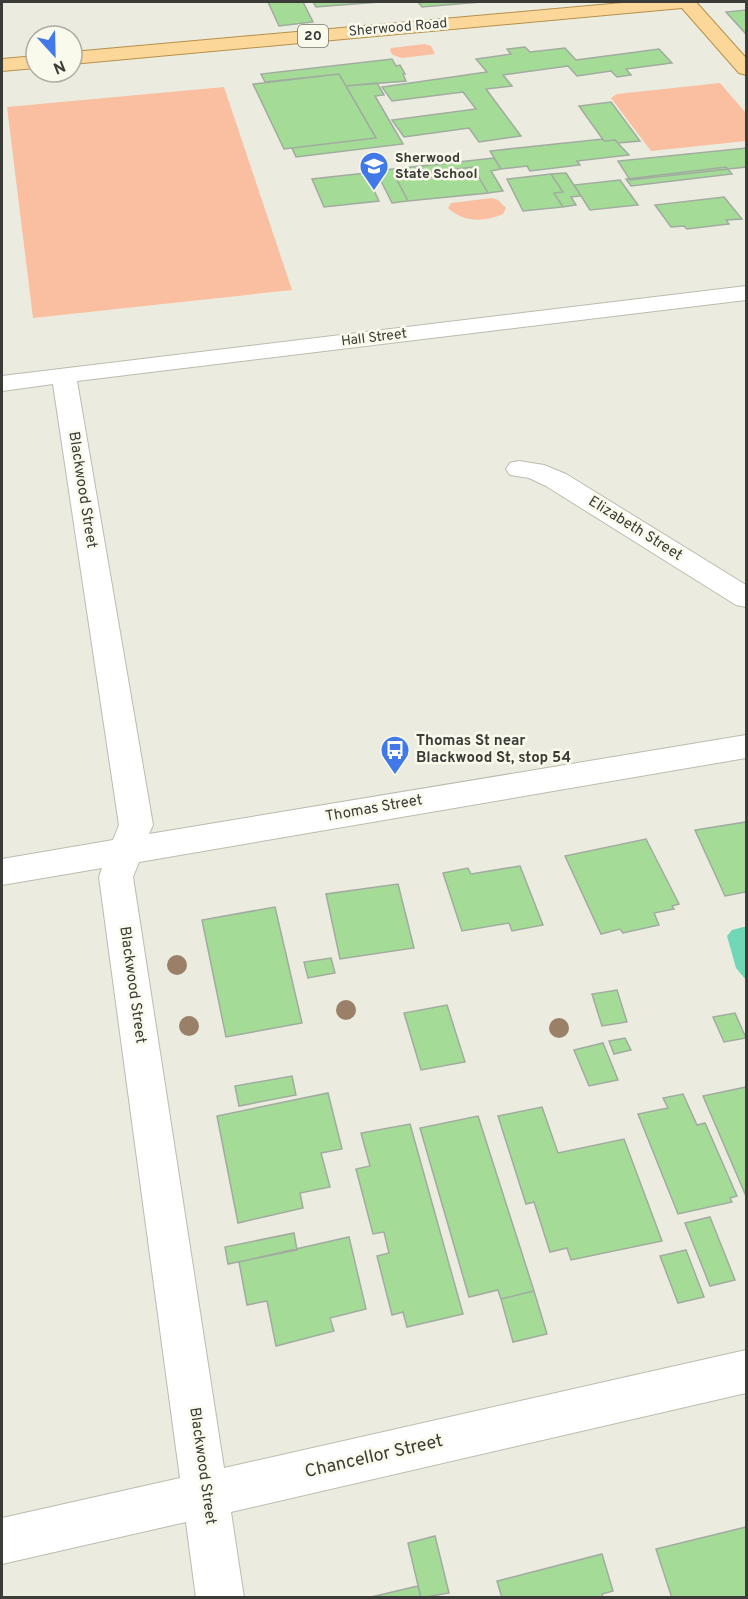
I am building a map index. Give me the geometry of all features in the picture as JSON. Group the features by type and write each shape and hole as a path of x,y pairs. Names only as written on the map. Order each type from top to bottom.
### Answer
{"main road":[{"name":"Sherwood Road","path":"84,57 613,5 688,2"},
{"name":"20","path":"688,2 747,69"},
{"path":"2,65 24,63"}],"street":[{"name":"Hall Street","path":"2,383 747,293"},
{"name":"Blackwood Street","path":"64,376 136,825 116,877 220,1598"},
{"name":"Elizabeth Street","path":"519,469 535,471 556,480 747,598"},
{"name":"Thomas Street","path":"2,872 747,746"},
{"name":"Chancellor Street","path":"2,1541 747,1372"}],"shaded area":[{"path":"425,44 431,46 435,54 402,58 393,55 390,51 391,48"},
{"path":"720,83 746,113 746,141 651,151 611,98 617,94"},
{"path":"224,87 292,290 33,318 7,107"},
{"path":"492,198 498,200 506,208 503,214 489,219 467,219 448,208 451,203"},
{"path":"746,927 746,980 736,968 727,936 732,930"}],"building":[{"path":"268,2 303,2 313,22 279,26"},
{"path":"313,2 380,2 316,7"},
{"path":"418,2 481,2 422,7"},
{"path":"746,10 746,34 726,12"},
{"path":"525,47 530,52 565,48 576,60 659,49 672,63 626,69 631,75 617,77 611,71 577,76 568,66 503,75 512,86 486,89 521,136 479,142 469,128 404,137 392,120 476,109 463,92 392,101 382,87 487,72 476,59 511,54 507,49"},
{"path":"392,59 396,66 400,65 406,81 346,86 339,74 265,82 261,74"},
{"path":"339,74 376,138 284,149 253,84"},
{"path":"377,83 384,95 375,96 403,144 296,157 292,148 376,138 346,86"},
{"path":"611,102 640,141 618,143 615,140 604,141 579,106"},
{"path":"603,139 604,141 615,140 629,155 577,161 580,165 530,171 527,166 501,169 490,151"},
{"path":"746,148 746,167 630,180 618,161"},
{"path":"494,158 501,169 491,171 503,191 488,193 473,167 395,176 408,201 392,203 376,171"},
{"path":"473,167 488,193 408,201 395,176"},
{"path":"726,167 732,174 631,186 626,179"},
{"path":"366,173 379,201 324,207 312,179"},
{"path":"566,173 581,196 571,197 576,205 563,207 554,193 563,192 551,174"},
{"path":"551,174 563,192 554,193 563,207 523,211 507,179"},
{"path":"620,180 638,205 590,210 574,185"},
{"path":"724,197 742,219 726,220 729,224 687,229 684,226 671,227 655,205"},
{"path":"746,822 746,892 725,896 695,830"},
{"path":"646,839 679,904 672,906 674,909 654,913 659,925 623,933 620,929 601,934 565,856"},
{"path":"520,866 543,925 512,931 509,923 462,931 443,873 468,868 471,874"},
{"path":"398,884 414,948 340,959 326,894"},
{"path":"275,907 302,1023 226,1037 202,920"},
{"path":"331,958 335,973 308,978 304,962"},
{"path":"617,990 627,1022 602,1026 592,994"},
{"path":"447,1005 465,1062 421,1070 404,1013"},
{"path":"735,1013 746,1038 724,1042 713,1017"},
{"path":"625,1038 631,1050 614,1054 609,1041"},
{"path":"603,1043 618,1080 589,1086 574,1050"},
{"path":"292,1076 296,1095 239,1106 235,1086"},
{"path":"746,1087 746,1196 703,1096"},
{"path":"328,1093 342,1149 321,1153 330,1187 300,1193 303,1208 238,1223 217,1116"},
{"path":"683,1094 697,1125 705,1123 737,1196 730,1198 732,1202 678,1214 638,1114 668,1108 663,1098"},
{"path":"542,1107 558,1153 624,1139 662,1241 571,1260 567,1248 550,1252 534,1202 526,1204 498,1116"},
{"path":"478,1116 534,1291 501,1299 498,1290 469,1297 420,1128"},
{"path":"410,1124 463,1314 407,1327 403,1312 392,1315 377,1256 389,1253 384,1232 373,1234 356,1169 370,1166 361,1133"},
{"path":"710,1217 735,1280 710,1286 685,1223"},
{"path":"294,1233 297,1250 228,1264 225,1247"},
{"path":"349,1237 366,1309 330,1318 334,1331 276,1346 267,1301 247,1305 239,1262"},
{"path":"686,1250 704,1297 678,1303 660,1256"},
{"path":"534,1291 547,1334 513,1342 501,1299"},
{"path":"746,1527 746,1598 672,1598 656,1549"},
{"path":"435,1536 449,1593 421,1598 408,1543"},
{"path":"602,1554 613,1591 602,1594 603,1598 502,1598 497,1581"},
{"path":"418,1586 421,1598 367,1598"}],"place":[{"name":"Sherwood State School","path":"374,192"},
{"name":"Thomas St near Blackwood St, stop 54","path":"395,776"}]}
